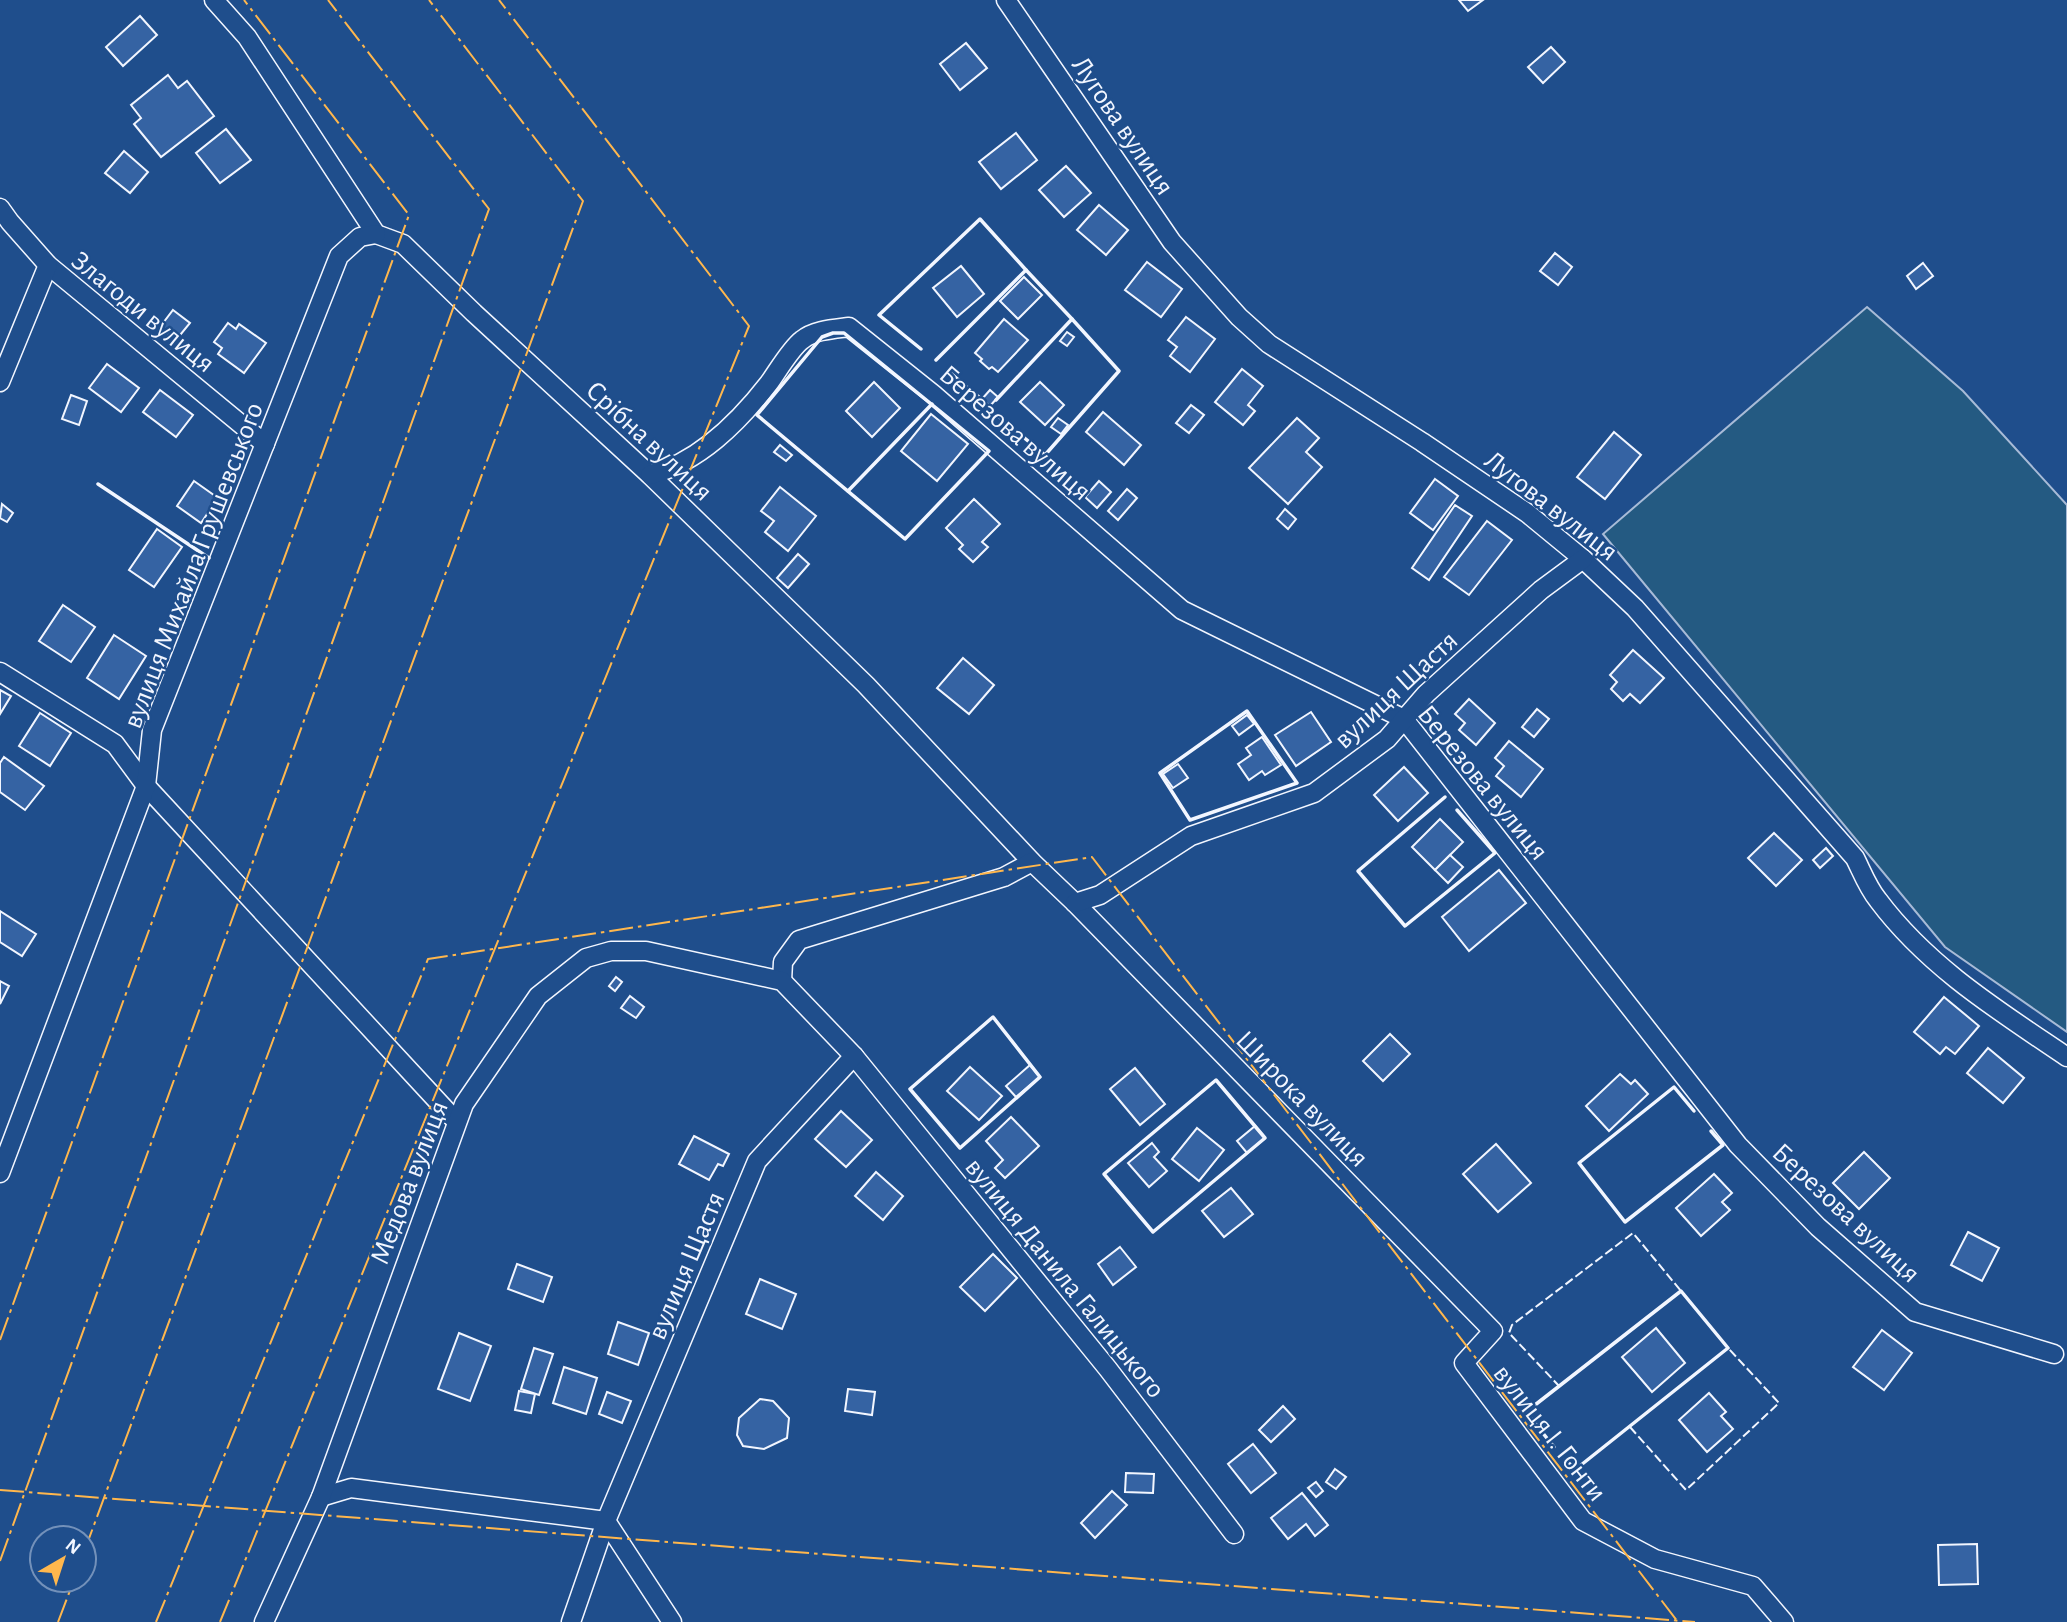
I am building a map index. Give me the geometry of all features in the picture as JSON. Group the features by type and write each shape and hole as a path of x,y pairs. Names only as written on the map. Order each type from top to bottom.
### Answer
{"street":[{"path":"214,0 247,37 376,234"},
{"name":"Лугова вулиця","path":"1006,0 1172,242 1239,317 1269,344 1527,513 1583,559 1635,608 1855,858 1876,898 1914,943 1984,1002 2067,1057"},
{"name":"Злагоди вулиця","path":"0,208 48,265 265,444"},
{"name":"вулиця Михайла Грушевського","path":"0,1173 146,786 152,730 340,256 360,237 376,234"},
{"name":"Срібна вулиця","path":"376,234 403,244 650,475 866,685 1032,862 1075,902"},
{"path":"0,382 48,265"},
{"name":"Березова вулиця","path":"650,475 667,471 710,445 751,407 801,340 818,332 849,327 933,394 1182,610 1404,719 1738,1144 1818,1227 1915,1311 2054,1354"},
{"name":"вулиця Щастя","path":"1075,902 1100,895 1191,836 1314,793 1387,739 1426,694 1541,590 1583,559"},
{"path":"0,672 115,744 146,786 456,1121"},
{"path":"854,1056 782,981 783,962 799,940 1004,877 1032,862"},
{"name":"Широка вулиця","path":"1075,902 1493,1331"},
{"name":"Медова вулиця","path":"264,1622 321,1497 456,1121 464,1104 538,996 586,958 611,951 646,951 782,981"},
{"name":"вулиця Щастя","path":"571,1622 606,1521 757,1161 854,1056"},
{"name":"вулиця Данила Галицького","path":"854,1056 1108,1369 1234,1534"},
{"name":"вулиця І. Гонти","path":"1493,1331 1464,1363 1583,1521 1655,1559 1753,1586 1784,1622"},
{"path":"321,1497 351,1488 606,1521 672,1622"}],"shaded area":[{"path":"1867,307 1963,391 2067,505 2067,1032 1945,947 1603,534"}],"building":[{"path":"1459,0 1483,0 1468,11"},
{"path":"140,16 157,35 123,66 106,47"},
{"path":"966,43 987,68 960,90 940,64"},
{"path":"1551,47 1565,62 1543,83 1528,67"},
{"path":"168,75 178,88 187,81 214,116 161,157 134,124 141,118 131,105"},
{"path":"226,129 251,160 220,183 196,153"},
{"path":"1016,133 1037,160 1001,189 979,162"},
{"path":"124,151 148,172 130,193 105,173"},
{"path":"1066,166 1091,193 1064,217 1039,190"},
{"path":"1099,205 1128,230 1106,255 1077,230"},
{"path":"1555,253 1572,267 1558,285 1540,271"},
{"path":"1147,262 1182,289 1161,317 1125,290"},
{"path":"1923,263 1933,276 1916,289 1907,276"},
{"path":"961,266 984,294 957,317 933,288"},
{"path":"1024,277 1042,295 1018,319 1000,301"},
{"path":"173,310 190,323 176,340 160,327"},
{"path":"1186,317 1215,339 1190,372 1170,356 1177,347 1168,340"},
{"path":"1004,319 1028,340 998,372 992,367 989,369 975,353"},
{"path":"228,323 236,329 239,324 266,343 244,373 218,354 222,348 214,342"},
{"path":"1067,332 1074,337 1067,346 1060,341"},
{"path":"107,364 139,388 121,412 89,388"},
{"path":"1242,369 1263,386 1248,405 1255,411 1243,425 1215,402"},
{"path":"874,382 900,408 872,437 846,411"},
{"path":"1040,382 1064,405 1045,425 1020,402"},
{"path":"160,390 193,415 176,437 143,412"},
{"path":"990,390 998,397 990,406 982,399"},
{"path":"71,395 87,401 79,425 62,419"},
{"path":"1191,405 1204,415 1189,433 1176,423"},
{"path":"1103,412 1141,445 1124,465 1086,432"},
{"path":"931,414 968,444 937,481 901,451"},
{"path":"1058,418 1068,425 1061,434 1051,427"},
{"path":"1297,418 1319,438 1306,452 1322,467 1288,504 1249,468"},
{"path":"1614,432 1641,455 1605,499 1577,477"},
{"path":"780,445 792,455 786,461 774,452"},
{"path":"1435,479 1458,496 1433,530 1410,513"},
{"path":"194,481 218,498 201,523 177,506"},
{"path":"1099,481 1111,492 1097,508 1085,497"},
{"path":"780,487 816,516 788,551 765,532 774,521 761,511"},
{"path":"1127,489 1137,498 1118,520 1108,511"},
{"path":"974,499 1000,524 982,542 988,547 973,562 959,549 963,545 946,528"},
{"path":"2,504 13,513 7,522 0,518"},
{"path":"1455,505 1472,516 1429,580 1412,568"},
{"path":"1285,509 1296,519 1288,529 1277,519"},
{"path":"1487,521 1512,540 1469,595 1444,577"},
{"path":"157,529 182,547 154,587 129,570"},
{"path":"798,554 809,564 788,588 777,578"},
{"path":"63,605 95,627 71,662 39,641"},
{"path":"114,635 146,656 119,699 87,678"},
{"path":"1633,650 1664,678 1640,703 1630,694 1623,701 1611,689 1617,682 1610,675"},
{"path":"963,658 994,685 969,714 937,688"},
{"path":"0,690 11,696 0,714"},
{"path":"1469,699 1495,723 1476,745 1459,730 1465,723 1455,714"},
{"path":"1537,709 1549,719 1534,737 1522,727"},
{"path":"1311,712 1331,742 1296,766 1275,735"},
{"path":"40,713 71,733 50,766 19,746"},
{"path":"1247,715 1254,724 1239,735 1232,726"},
{"path":"1262,737 1281,765 1265,775 1262,771 1249,780 1238,764 1251,755 1246,748"},
{"path":"1509,741 1543,769 1521,797 1496,776 1504,766 1495,758"},
{"path":"4,757 44,786 25,810 0,792 0,763"},
{"path":"1178,764 1188,778 1173,788 1163,774"},
{"path":"1404,767 1428,793 1398,821 1374,795"},
{"path":"1440,819 1463,842 1435,870 1412,847"},
{"path":"1774,833 1802,860 1776,886 1748,858"},
{"path":"1826,848 1833,856 1820,868 1813,860"},
{"path":"1450,855 1463,867 1448,883 1435,870"},
{"path":"1499,870 1526,903 1469,951 1442,917"},
{"path":"0,911 36,934 22,956 0,942"},
{"path":"616,977 622,982 615,991 609,986"},
{"path":"0,981 9,986 0,1004"},
{"path":"630,996 644,1007 636,1018 621,1008"},
{"path":"1944,997 1979,1026 1955,1054 1946,1047 1940,1054 1914,1032"},
{"path":"1390,1034 1410,1054 1383,1081 1363,1061"},
{"path":"1988,1048 2024,1078 2003,1103 1967,1073"},
{"path":"1030,1065 1040,1077 1016,1097 1006,1086"},
{"path":"970,1067 1002,1096 979,1120 947,1091"},
{"path":"1135,1068 1165,1104 1140,1125 1110,1089"},
{"path":"1620,1074 1631,1084 1635,1080 1648,1094 1609,1131 1586,1106"},
{"path":"841,1111 872,1140 846,1167 815,1139"},
{"path":"1011,1117 1039,1146 1005,1178 995,1168 1003,1160 986,1141"},
{"path":"1255,1126 1265,1138 1247,1153 1237,1141"},
{"path":"1197,1128 1224,1150 1199,1181 1172,1159"},
{"path":"694,1136 729,1154 723,1166 718,1164 709,1180 679,1164"},
{"path":"1152,1143 1159,1152 1154,1157 1167,1171 1149,1187 1128,1163"},
{"path":"1496,1144 1531,1183 1498,1212 1463,1174"},
{"path":"1864,1152 1890,1178 1859,1209 1833,1183"},
{"path":"876,1172 903,1196 883,1220 855,1196"},
{"path":"1714,1174 1732,1193 1722,1202 1730,1210 1701,1236 1676,1208"},
{"path":"1231,1188 1253,1214 1224,1237 1202,1211"},
{"path":"1968,1232 1999,1248 1982,1281 1951,1265"},
{"path":"1120,1247 1136,1267 1113,1285 1098,1264"},
{"path":"993,1254 1017,1278 985,1311 960,1287"},
{"path":"517,1264 552,1277 543,1302 508,1289"},
{"path":"760,1279 796,1294 782,1329 746,1314"},
{"path":"618,1322 649,1333 638,1365 608,1354"},
{"path":"1656,1328 1685,1363 1652,1392 1622,1357"},
{"path":"1882,1330 1912,1353 1884,1390 1853,1367"},
{"path":"459,1333 491,1346 470,1401 438,1389"},
{"path":"534,1348 553,1354 539,1395 521,1389"},
{"path":"564,1367 597,1378 586,1414 553,1403"},
{"path":"848,1389 875,1392 872,1415 845,1411"},
{"path":"519,1391 535,1394 531,1413 515,1410"},
{"path":"607,1392 631,1401 622,1423 599,1414"},
{"path":"1709,1393 1726,1412 1721,1416 1733,1429 1707,1452 1679,1420"},
{"path":"760,1399 773,1401 789,1418 787,1438 764,1449 743,1446 737,1435 739,1418"},
{"path":"1283,1406 1295,1419 1271,1442 1259,1430"},
{"path":"1253,1444 1276,1473 1251,1493 1228,1464"},
{"path":"1335,1469 1346,1477 1336,1489 1326,1482"},
{"path":"1126,1473 1154,1474 1153,1493 1125,1492"},
{"path":"1316,1482 1323,1491 1316,1497 1308,1488"},
{"path":"1112,1491 1127,1505 1095,1538 1081,1523"},
{"path":"1302,1493 1328,1525 1315,1536 1306,1524 1288,1539 1271,1518"},
{"path":"1977,1544 1978,1584 1939,1585 1938,1545"}],"fence":[{"path":"1560,1387 1509,1333 1512,1325 1633,1233 1681,1291"},
{"path":"1630,1427 1686,1490 1779,1403 1728,1348"}],"wall":[{"path":"921,349 879,315 980,219 1026,270 936,360"},
{"path":"996,400 1072,319 1026,270"},
{"path":"998,416 1045,455 1119,371 1072,319"},
{"path":"833,333 844,333 989,451 905,539 757,415 822,337 833,333"},
{"path":"948,371 986,403"},
{"path":"848,491 932,404"},
{"path":"98,484 209,558"},
{"path":"1247,711 1297,783 1190,820 1160,773 1247,711"},
{"path":"1445,797 1358,871 1405,926 1495,853 1457,810"},
{"path":"993,1017 1040,1077 960,1148 910,1089 993,1017"},
{"path":"1216,1080 1265,1138 1153,1232 1104,1174 1216,1080"},
{"path":"1694,1111 1674,1087 1579,1163 1625,1222 1723,1145 1711,1131"},
{"path":"1554,1447 1526,1412 1681,1291 1728,1348 1576,1469 1565,1460"}],"power":[{"path":"0,1340 409,215 244,0"},
{"path":"0,1561 489,209 328,0"},
{"path":"94,1524 583,201 429,0"},
{"path":"220,1622 749,326 499,0"},
{"path":"156,1622 428,959 1092,857 1678,1622"},
{"path":"0,1490 1695,1622"},
{"path":"58,1622 69,1594"}]}
